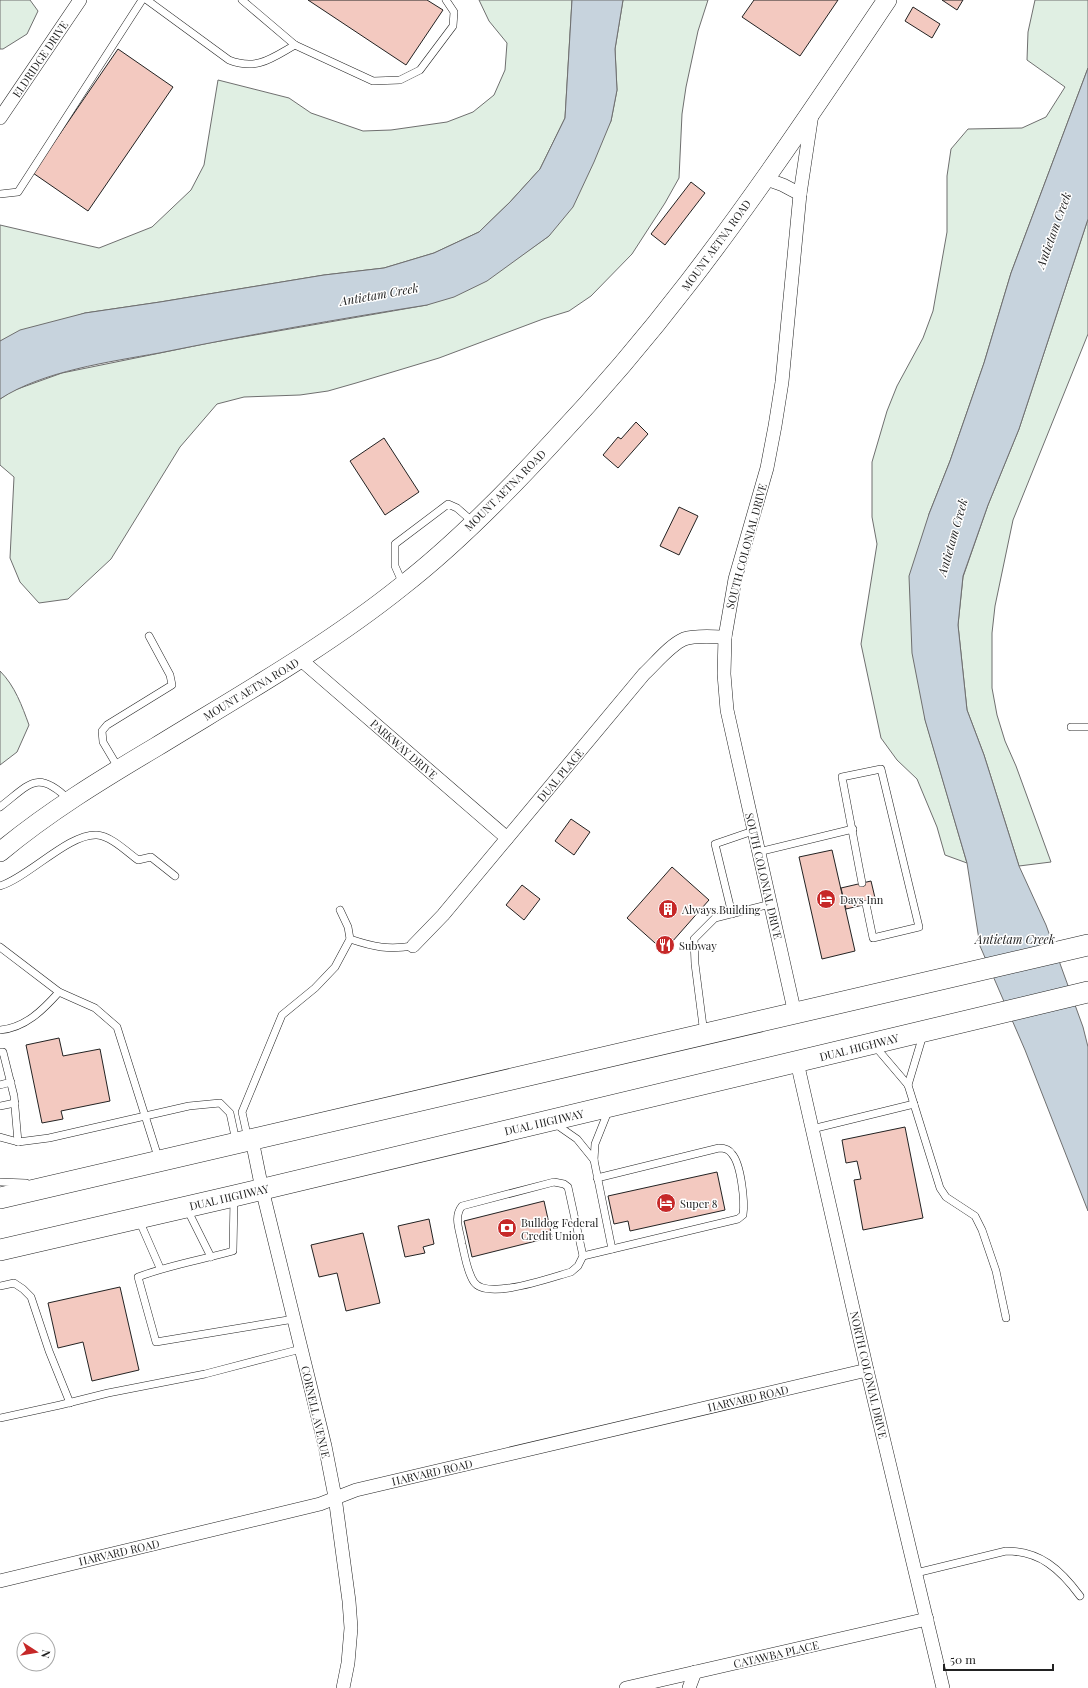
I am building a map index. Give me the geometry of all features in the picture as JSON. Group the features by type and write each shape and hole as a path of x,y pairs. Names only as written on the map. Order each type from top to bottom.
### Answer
{"main road":[{"path":"0,1198 1088,945"},
{"name":"DUAL HIGHWAY","path":"0,1250 234,1196 1088,992"}],"street":[{"name":"ELDRIDGE DRIVE","path":"0,118 80,0"},
{"name":"MOUNT AETNA ROAD","path":"0,852 21,834 70,800 300,659 355,621 403,585 512,486 560,435 646,337 691,280 813,108 887,0"},
{"name":"SOUTH COLONIAL DRIVE","path":"795,1014 727,710 724,674 725,637 735,579 767,468 782,382 800,194 813,108"},
{"path":"764,178 783,185 800,194"},
{"name":"DUAL PLACE","path":"413,946 443,914 644,674 669,650 684,639 725,637"},
{"name":"PARKWAY DRIVE","path":"300,659 507,838"},
{"name":"NORTH COLONIAL DRIVE","path":"797,1062 867,1370 943,1688"},
{"name":"CORNELL AVENUE","path":"245,1141 262,1189 336,1497 351,1628 348,1663 343,1688"},
{"name":"HARVARD ROAD","path":"0,1581 320,1504 356,1490 867,1370"},
{"name":"CATAWBA PLACE","path":"626,1688 927,1619"},
{"path":"689,1688 695,1672"}],"lane":[{"path":"0,194 18,192 142,0"},
{"path":"147,0 229,60 240,64 261,64 295,44"},
{"path":"242,0 295,44 373,81 400,80 420,70 453,26 454,12 446,0"},
{"path":"403,585 395,566 396,544 448,504 457,508 474,522"},
{"path":"119,769 102,742 102,731 107,726 172,685 170,674 148,636"},
{"path":"1071,727 1088,727"},
{"path":"862,883 842,777 881,769 919,927 873,938 866,904"},
{"path":"0,807 32,782 41,781 58,788 70,800"},
{"path":"758,852 853,829"},
{"path":"732,914 715,844 753,831"},
{"path":"0,886 18,878 71,842 83,837 96,835 109,839 138,860 151,856 175,876"},
{"path":"704,1035 694,964 694,939 715,918 770,904"},
{"path":"245,1141 242,1112 282,1015 315,988 335,967 350,940 348,927 340,910"},
{"path":"350,940 378,948 400,948 413,946"},
{"path":"0,947 59,992 95,1008 117,1027 159,1161"},
{"path":"0,1030 17,1027 43,1010 59,992"},
{"path":"908,1085 924,1031"},
{"path":"872,1044 908,1085 943,1192 954,1204 975,1216 982,1230 996,1271 1006,1318"},
{"path":"0,1052 3,1052 3,1066 11,1082 15,1103 18,1142"},
{"path":"0,1085 11,1082"},
{"path":"0,1106 15,1103"},
{"path":"0,1137 18,1142 49,1138 189,1106 220,1104 230,1113 245,1141"},
{"path":"812,1129 914,1104"},
{"path":"610,1106 596,1140 594,1160 612,1249"},
{"path":"551,1120 577,1138 594,1160"},
{"path":"583,1256 568,1188 564,1184 554,1182 462,1206 457,1217 467,1264 473,1281 482,1288 504,1290 571,1272 578,1266 583,1256 738,1219 743,1215 743,1192 736,1160 732,1154 724,1148 597,1178"},
{"path":"0,1182 23,1184 70,1182"},
{"path":"234,1196 232,1251 160,1268 138,1277 156,1342 294,1319"},
{"path":"186,1207 211,1257"},
{"path":"138,1218 160,1268"},
{"path":"0,1286 14,1284 23,1289 31,1297 49,1352 70,1403"},
{"path":"0,1418 108,1393 205,1374 301,1349"},
{"path":"916,1573 1006,1551 1019,1551 1032,1554 1045,1561 1070,1583 1080,1596"}],"green space":[{"path":"0,0 30,0 38,11 27,34 3,49 0,49"},
{"path":"479,0 572,0 565,118 540,169 510,202 479,232 434,253 384,268 324,275 85,313 0,341 0,225 99,248 152,227 191,190 204,165 218,80 289,98 311,113 363,131 391,130 447,122 473,112 494,95 505,70 507,43 489,21"},
{"path":"623,0 708,0 698,31 686,87 682,114 679,178 665,203 632,254 591,296 569,311 543,319 439,358 328,391 300,395 244,397 217,404 180,447 111,559 68,599 39,603 20,582 10,558 14,477 0,465 0,399 12,391 62,373 209,343 427,305 519,257 549,236 611,121 617,90 615,49"},
{"path":"1035,0 1088,0 1088,68 1011,273 984,363 950,461 929,514 925,719 967,863 945,855 937,827 917,779 897,760 881,738 861,644 877,544 872,517 872,462 887,411 897,386 923,338 933,311 947,232 947,176 951,149 968,129 1022,128 1046,117 1065,87 1027,60 1028,32"},
{"path":"1088,219 1088,334 1013,520 995,606 992,633 992,688 997,715 1005,741 1016,766 1051,862 1019,866 984,755 967,710 958,625 963,577 988,505 1019,429"},
{"path":"0,671 14,690 29,725 17,752 0,765"}],"water":[{"name":"Antietam Creek","path":"572,0 623,0 615,49 617,90 611,121 573,207 549,236 487,281 454,297 427,305 259,334 77,369 36,381 17,389 0,399 0,341 20,330 85,313 324,275 384,268 434,253 479,232 510,202 540,169 565,118"},
{"name":"Antietam Creek","path":"1088,68 1088,219 1019,429 988,505 963,576 958,625 967,710 984,755 1019,866 1046,925 1083,1027 1088,1047 1088,1211 1025,1050 980,946 967,863 925,720 912,653 909,576 929,514 950,461 984,363 1011,273"}],"building":[{"path":"308,0 427,0 443,10 406,65"},
{"path":"754,0 838,0 800,56 742,17"},
{"path":"942,0 963,0 957,10"},
{"path":"913,7 940,24 932,38 905,21"},
{"path":"118,49 173,87 88,211 33,173"},
{"path":"691,182 705,193 665,245 651,234"},
{"path":"636,422 648,434 618,468 603,455 618,437 621,439"},
{"path":"384,438 419,492 385,515 350,461"},
{"path":"679,507 698,516 679,555 660,546"},
{"path":"571,819 590,832 574,855 555,841"},
{"name":"Days Inn","path":"832,850 855,951 822,959 799,857"},
{"name":"Always Building","path":"672,867 709,900 664,951 627,918"},
{"path":"871,881 876,902 846,909 841,888"},
{"path":"522,885 540,899 524,920 506,905"},
{"path":"59,1038 63,1056 100,1049 110,1101 61,1111 63,1119 42,1123 26,1045"},
{"path":"905,1127 923,1218 863,1230 854,1180 861,1179 857,1161 846,1163 842,1140"},
{"name":"Super 8","path":"717,1172 725,1210 630,1231 628,1221 614,1224 608,1196"},
{"path":"544,1201 552,1237 472,1257 464,1221"},
{"path":"429,1219 434,1244 423,1247 425,1253 405,1257 398,1226"},
{"path":"363,1233 380,1303 346,1311 337,1273 319,1277 311,1245"},
{"path":"120,1287 139,1370 92,1381 83,1342 58,1348 48,1303"}],"place":[{"name":"Days Inn","path":"826,899"},
{"name":"Always Building","path":"668,909"},
{"name":"Subway","path":"665,945"},
{"name":"Super 8","path":"666,1203"},
{"name":"Bulldog Federal Credit Union","path":"507,1228"}]}
